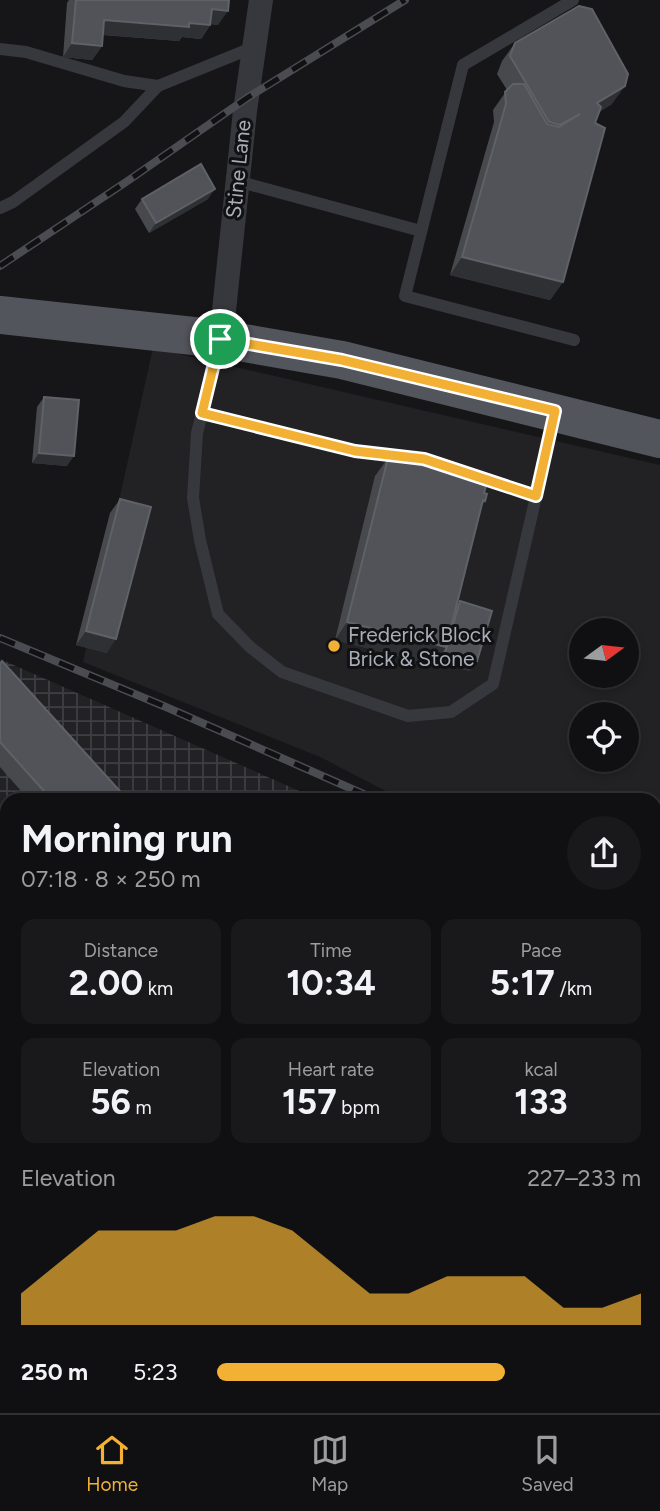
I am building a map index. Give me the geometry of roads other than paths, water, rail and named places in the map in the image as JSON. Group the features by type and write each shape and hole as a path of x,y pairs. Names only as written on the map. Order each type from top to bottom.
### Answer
{"main road":[{"path":"0,315 220,339 342,360 660,439"}],"street":[{"name":"Stine Lane","path":"220,339 261,0"}],"lane":[{"path":"573,0 463,65 405,296 574,340"},
{"path":"0,208 13,202 124,122 158,86 254,47"},
{"path":"0,49 26,52 124,81 158,86"},
{"path":"237,181 421,231"},
{"path":"220,339 197,433 192,498 218,614 250,647 282,672 408,716 451,712 493,684 555,411"},
{"path":"202,413 355,451 424,459 536,496"}],"railway":[{"path":"0,266 247,98 405,0"},
{"path":"0,638 361,793"}],"place":[{"name":"Frederick Block Brick & Stone","path":"334,646"}]}
